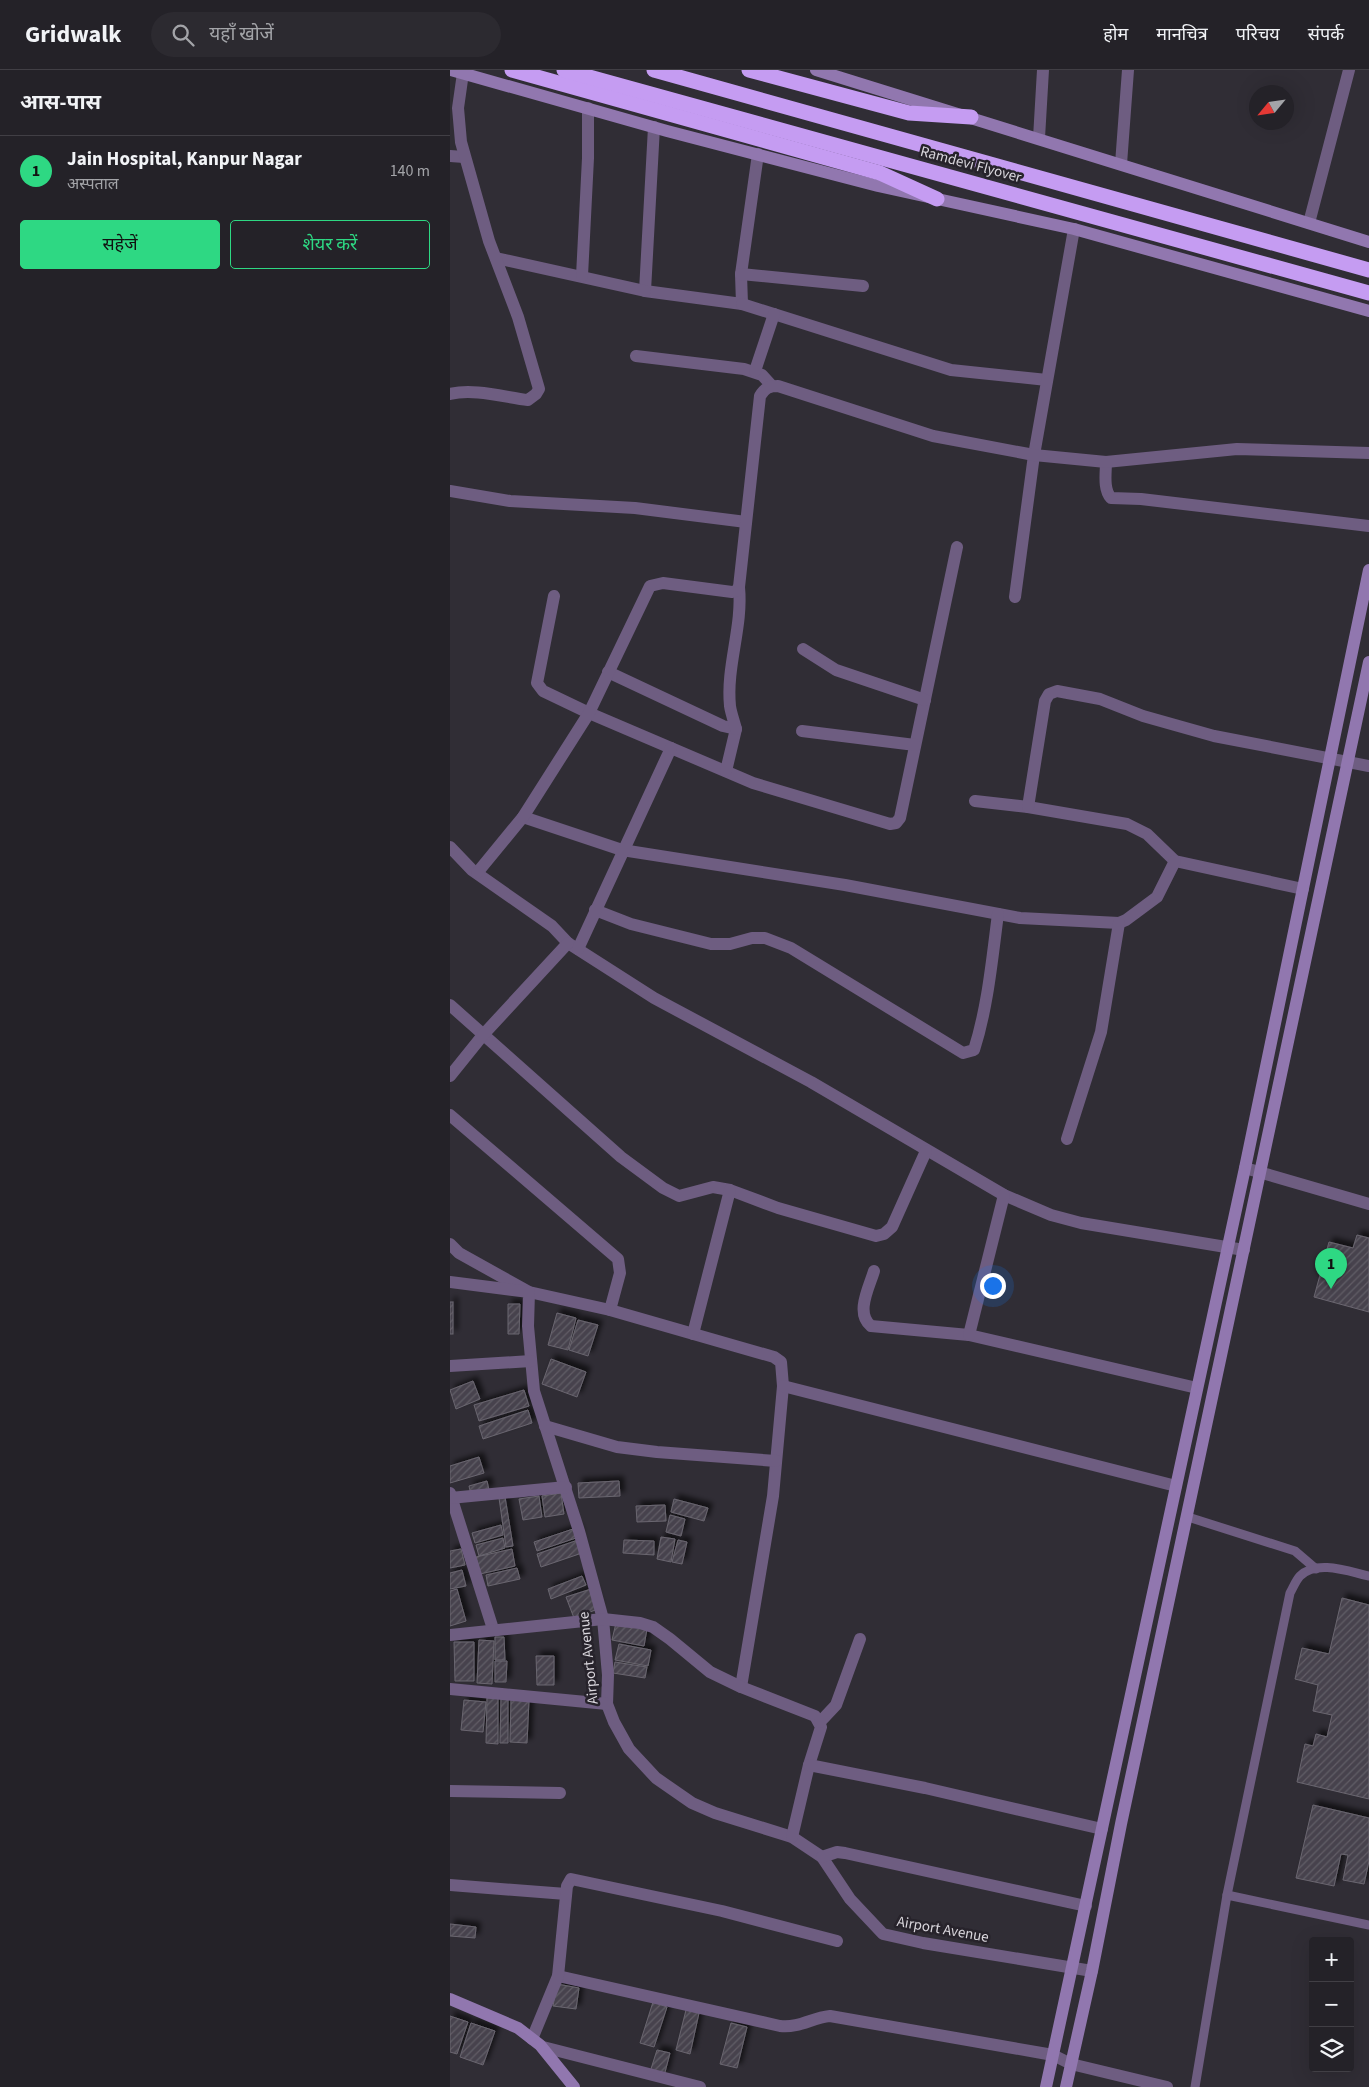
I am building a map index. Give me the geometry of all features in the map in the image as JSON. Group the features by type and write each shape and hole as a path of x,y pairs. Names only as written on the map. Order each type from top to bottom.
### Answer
{"highway":[{"path":"512,70 880,173 937,199"},
{"name":"Ramdevi Flyover","path":"564,70 1369,293"},
{"name":"Ramdevi Flyover","path":"654,70 1369,270"},
{"path":"749,70 909,114 971,117"}],"main road":[{"path":"816,70 830,72 1369,242"},
{"path":"457,72 758,154 937,199 1074,229 1369,311"},
{"path":"1046,2087 1245,1168 1369,570"},
{"path":"1066,2087 1369,662"},
{"path":"450,2000 518,2028 538,2043 574,2087"}],"street":[{"path":"1039,138 1043,70"},
{"path":"1121,164 1128,70"},
{"path":"1309,223 1349,70"},
{"path":"450,394 457,392 477,393 528,400 536,394 539,388 518,318 496,258 464,157 460,133 457,72"},
{"path":"582,276 588,158 588,108"},
{"path":"645,291 654,127"},
{"path":"742,304 741,274 758,154"},
{"path":"450,156 464,157"},
{"path":"1015,597 1034,454 1074,229"},
{"path":"496,258 645,291 742,304 951,370 1047,380"},
{"path":"741,274 863,286"},
{"path":"755,371 774,314"},
{"path":"636,356 755,371 762,375 772,386"},
{"path":"726,771 736,728 730,706 732,664 739,614 739,587 760,396 764,390 772,386 778,386 933,436 1034,454 1106,462 1237,449 1369,453"},
{"path":"1106,462 1106,485 1108,496 1111,498 1141,499 1369,526"},
{"path":"450,491 510,501 635,508 746,522"},
{"path":"554,596 537,683 543,692 753,783 890,824 896,823 900,818 957,547"},
{"path":"477,873 523,817 589,713 650,586 663,583 732,592 739,587"},
{"path":"803,649 836,670 925,700"},
{"path":"608,672 723,726 736,728"},
{"path":"1028,807 1045,701 1049,694 1057,691 1100,699 1143,716 1214,736 1329,760 1369,766"},
{"path":"802,731 915,745"},
{"path":"450,1076 483,1035 573,946 595,910 671,748"},
{"path":"975,801 1028,807 1127,824 1147,834 1174,861 1304,889"},
{"path":"523,817 622,850 845,885 1020,918 1120,923 1156,897 1174,861"},
{"path":"450,847 477,873 552,926 573,946 654,998 811,1082 926,1152 1004,1196 1051,1215 1081,1223 1244,1250"},
{"path":"595,910 631,924 711,944 730,944 752,938 765,938 782,944 963,1053 974,1050 977,1041 988,988 998,914"},
{"path":"1067,1139 1101,1032 1120,923"},
{"path":"450,1005 621,1157 663,1188 679,1196 713,1187 730,1190 778,1208 876,1236 884,1234 892,1227 926,1152"},
{"path":"450,1116 618,1259 620,1272 610,1310"},
{"path":"1245,1168 1369,1204"},
{"path":"693,1334 730,1190"},
{"path":"969,1335 1004,1196"},
{"path":"450,1244 459,1253 529,1292"},
{"path":"874,1271 862,1311 865,1322 871,1326 969,1335 1197,1388"},
{"path":"450,1282 529,1292 610,1310 774,1357 781,1362 783,1386 773,1496 741,1687"},
{"name":"Airport Avenue","path":"529,1292 528,1326 534,1391 566,1487 603,1619 608,1675 607,1704 614,1722 629,1749 656,1778 692,1803 715,1814 792,1837 822,1857 850,1899 883,1934 923,1943 1092,1971"},
{"path":"450,1366 532,1361"},
{"path":"783,1386 1176,1486"},
{"path":"545,1426 617,1447 776,1461"},
{"path":"493,1629 450,1496 566,1487"},
{"path":"450,1635 603,1619 640,1623 653,1627 710,1672 741,1687 814,1716 822,1726 808,1765 792,1837"},
{"path":"820,1722 836,1705 860,1639"},
{"path":"450,1689 607,1704"},
{"path":"808,1765 925,1788 1102,1829"},
{"path":"450,1791 560,1793"},
{"path":"822,1857 837,1852 846,1853 1086,1906"},
{"path":"700,2087 538,2043 558,1976 567,1886 571,1879 722,1911 837,1942"},
{"path":"450,1886 566,1894"},
{"path":"558,1976 780,2026 792,2027 822,2016 830,2016 1053,2054 1071,2064 1167,2087"}],"lane":[{"path":"1188,1516 1295,1551 1316,1569"},
{"path":"1195,2087 1227,1895 1290,1593 1301,1575 1316,1569 1334,1568 1369,1576"},
{"path":"1227,1895 1369,1925"}],"building":[{"path":"1357,1235 1369,1238 1369,1312 1314,1297 1329,1242 1353,1248"},
{"path":"450,1302 453,1302 453,1334 450,1334"},
{"path":"508,1304 520,1304 519,1334 508,1334"},
{"path":"557,1313 576,1318 568,1350 548,1345"},
{"path":"578,1320 598,1325 588,1356 569,1350"},
{"path":"551,1359 586,1372 577,1397 542,1384"},
{"path":"473,1381 480,1399 456,1409 450,1390"},
{"path":"524,1390 529,1406 479,1421 474,1405"},
{"path":"528,1410 532,1423 483,1439 479,1426"},
{"path":"479,1457 484,1473 450,1483 450,1466"},
{"path":"487,1481 489,1490 471,1495 469,1486"},
{"path":"619,1481 620,1496 579,1498 578,1483"},
{"path":"561,1493 564,1514 545,1517 542,1496"},
{"path":"539,1496 542,1517 523,1520 519,1499"},
{"path":"505,1497 513,1546 506,1547 499,1498"},
{"path":"674,1499 708,1508 704,1521 671,1512"},
{"path":"665,1505 666,1521 637,1522 636,1506"},
{"path":"670,1515 685,1519 681,1536 666,1532"},
{"path":"501,1525 503,1535 475,1543 472,1533"},
{"path":"576,1528 579,1537 537,1551 534,1542"},
{"path":"661,1537 675,1539 671,1562 657,1559"},
{"path":"503,1538 505,1548 479,1556 476,1545"},
{"path":"578,1540 582,1553 541,1567 537,1554"},
{"path":"624,1540 654,1541 654,1555 623,1553"},
{"path":"678,1540 687,1542 682,1564 672,1562"},
{"path":"461,1549 465,1565 450,1568 450,1551"},
{"path":"512,1549 515,1566 480,1574 476,1557"},
{"path":"517,1568 520,1579 488,1586 486,1575"},
{"path":"462,1570 466,1586 450,1589 450,1573"},
{"path":"582,1576 586,1585 551,1599 548,1589"},
{"path":"457,1589 466,1621 450,1626 450,1591"},
{"path":"591,1589 598,1609 574,1618 566,1597"},
{"path":"1342,1598 1369,1605 1369,1799 1297,1782 1305,1744 1313,1746 1316,1734 1327,1737 1332,1715 1313,1711 1318,1685 1295,1679 1302,1648 1329,1654"},
{"path":"616,1623 647,1629 644,1646 612,1640"},
{"path":"495,1637 504,1637 505,1660 495,1660"},
{"path":"479,1640 494,1641 492,1684 477,1683"},
{"path":"454,1642 474,1642 474,1681 455,1681"},
{"path":"619,1644 651,1650 648,1666 615,1660"},
{"path":"536,1656 554,1656 554,1685 537,1685"},
{"path":"495,1661 507,1661 506,1682 495,1682"},
{"path":"615,1662 647,1667 645,1678 613,1673"},
{"path":"487,1698 498,1698 498,1744 486,1743"},
{"path":"501,1698 508,1698 508,1743 500,1743"},
{"path":"464,1700 486,1702 483,1732 461,1730"},
{"path":"511,1700 529,1700 527,1743 510,1742"},
{"path":"1313,1805 1369,1818 1369,1861 1364,1884 1343,1880 1348,1855 1341,1854 1334,1886 1296,1878"},
{"path":"450,1924 476,1927 475,1938 450,1936"},
{"path":"557,1984 579,1988 576,2009 553,2006"},
{"path":"653,2002 667,2007 654,2047 640,2043"},
{"path":"686,2010 699,2013 690,2054 676,2050"},
{"path":"450,2016 468,2022 457,2054 450,2052"},
{"path":"471,2023 495,2031 483,2065 460,2057"},
{"path":"731,2023 747,2027 737,2068 720,2064"},
{"path":"657,2050 670,2053 664,2076 650,2072"}],"place":[{"name":"Jain Hospital, Kanpur Nagar","path":"1331,1289"}]}
